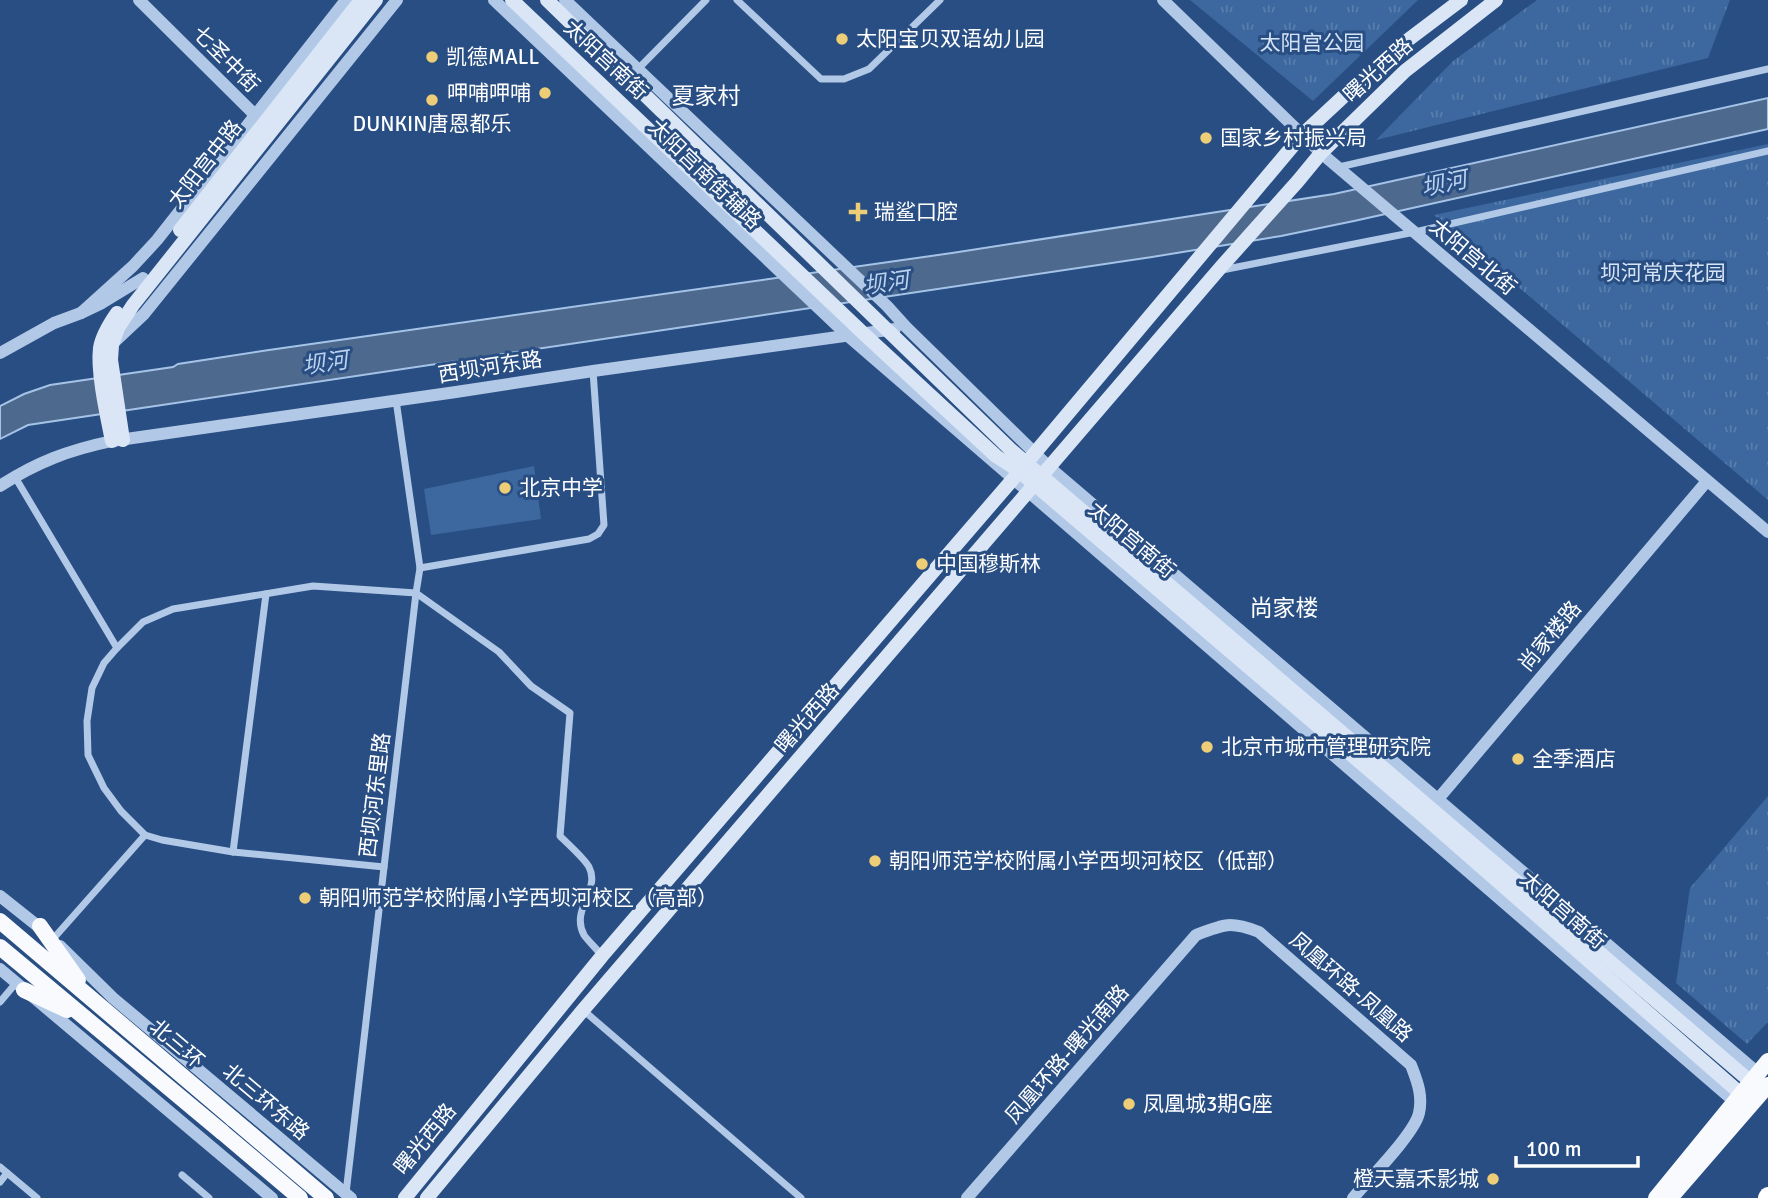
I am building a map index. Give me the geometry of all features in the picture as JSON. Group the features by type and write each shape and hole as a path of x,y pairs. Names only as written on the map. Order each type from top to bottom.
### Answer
{"highway":[{"name":"北三环","path":"0,922 94,1002 227,1125 299,1198"},
{"path":"40,926 94,1002"},
{"name":"北三环","path":"0,947 89,1020 326,1198"},
{"path":"20,987 89,1020"},
{"path":"1656,1198 1754,1083"},
{"path":"1670,1198 1754,1083"}],"main road":[{"name":"太阳宫中路","path":"105,362 101,345 122,303 361,0"},
{"name":"太阳宫中路","path":"105,362 118,328 133,305 376,0"},
{"name":"太阳宫南街","path":"512,0 996,456 1023,466"},
{"name":"太阳宫南街","path":"547,0 1010,449 1038,480 1430,807 1754,1083"},
{"name":"曙光西路","path":"405,1198 602,956 1023,466 1302,135 1388,55 1461,0"},
{"name":"曙光西路","path":"427,1198 583,1010 1321,153 1405,71 1496,0"},
{"path":"105,362 116,435"}],"street":[{"name":"七圣中街","path":"139,0 255,115"},
{"name":"太阳宫中路","path":"81,313 133,267 157,240 346,0"},
{"path":"112,345 144,314 397,0"},
{"name":"太阳宫南街辅路","path":"494,0 820,311"},
{"name":"太阳宫南街","path":"565,0 882,301 1023,466"},
{"path":"637,70 706,0"},
{"path":"737,0 821,79 844,79 869,69 940,0"},
{"name":"太阳宫北街","path":"1163,0 1321,153 1768,532"},
{"path":"337,49 349,60"},
{"path":"1338,167 1768,69"},
{"path":"238,137 281,102"},
{"path":"271,157 282,118"},
{"path":"1219,269 1414,231 1768,151"},
{"path":"0,353 54,323 102,303 143,278"},
{"name":"太阳宫南街","path":"820,311 848,336 1023,466 1754,1083"},
{"name":"西坝河东路","path":"0,486 67,452 116,435 396,400 906,327"},
{"path":"420,568 589,539 598,534 604,525 593,371"},
{"name":"西坝河东里路","path":"348,1196 420,568 396,400"},
{"path":"15,477 117,648"},
{"name":"太阳宫南街","path":"1038,480 1430,807 1754,1083"},
{"name":"尚家楼路","path":"1430,807 1707,481"},
{"path":"384,867 233,852 145,835 121,811 104,788 88,755 87,722 92,688 104,663 143,622 173,608 313,586 416,593 499,652 531,686 569,713 559,836 589,867 593,883 581,909 581,924 584,935 602,956"},
{"path":"233,852 265,594"},
{"path":"53,939 145,835"},
{"name":"北三环东路","path":"0,896 40,926 113,998 348,1196"},
{"name":"凤凰环路-凤凰路","path":"1196,935 1219,926 1239,925 1259,932 1411,1065 1420,1088 1419,1114 1408,1135 1353,1198"},
{"name":"凤凰环路-曙光南路","path":"967,1198 1196,935"},
{"path":"0,970 272,1198"},
{"path":"0,1002 20,987"},
{"path":"583,1010 801,1198"},
{"path":"0,1167 37,1198"},
{"path":"0,1182 7,1173"},
{"path":"299,1198 321,1173"},
{"path":"182,1175 209,1198"}],"green space":[{"name":"太阳宫公园","path":"1190,0 1418,0 1313,101"},
{"path":"1537,0 1730,0 1708,58 1376,140 1453,61"},
{"name":"坝河常庆花园","path":"1768,144 1768,500 1434,215"},
{"path":"534,466 541,519 431,535 424,489"},
{"path":"1768,796 1768,1022 1747,1044 1676,983 1690,888"}],"water":[{"name":"坝河","path":"1768,98 1768,129 1281,236 28,425 0,439 0,406 50,385 269,350 952,253 1334,194"}],"place":[{"name":"太阳宝贝双语幼儿园","path":"842,39"},
{"name":"凯德MALL","path":"432,57"},
{"name":"呷哺呷哺","path":"545,93"},
{"name":"DUNKIN唐恩都乐","path":"432,100"},
{"name":"国家乡村振兴局","path":"1206,138"},
{"name":"瑞鲨口腔","path":"858,212"},
{"name":"北京中学","path":"505,488"},
{"name":"中国穆斯林","path":"922,564"},
{"name":"北京市城市管理研究院","path":"1207,747"},
{"name":"全季酒店","path":"1518,759"},
{"name":"朝阳师范学校附属小学西坝河校区（低部）","path":"875,861"},
{"name":"朝阳师范学校附属小学西坝河校区（高部）","path":"305,898"},
{"name":"凤凰城3期G座","path":"1129,1104"},
{"name":"橙天嘉禾影城","path":"1493,1179"}],"district":[{"name":"夏家村","path":"706,96"},
{"name":"尚家楼","path":"1284,608"}]}
